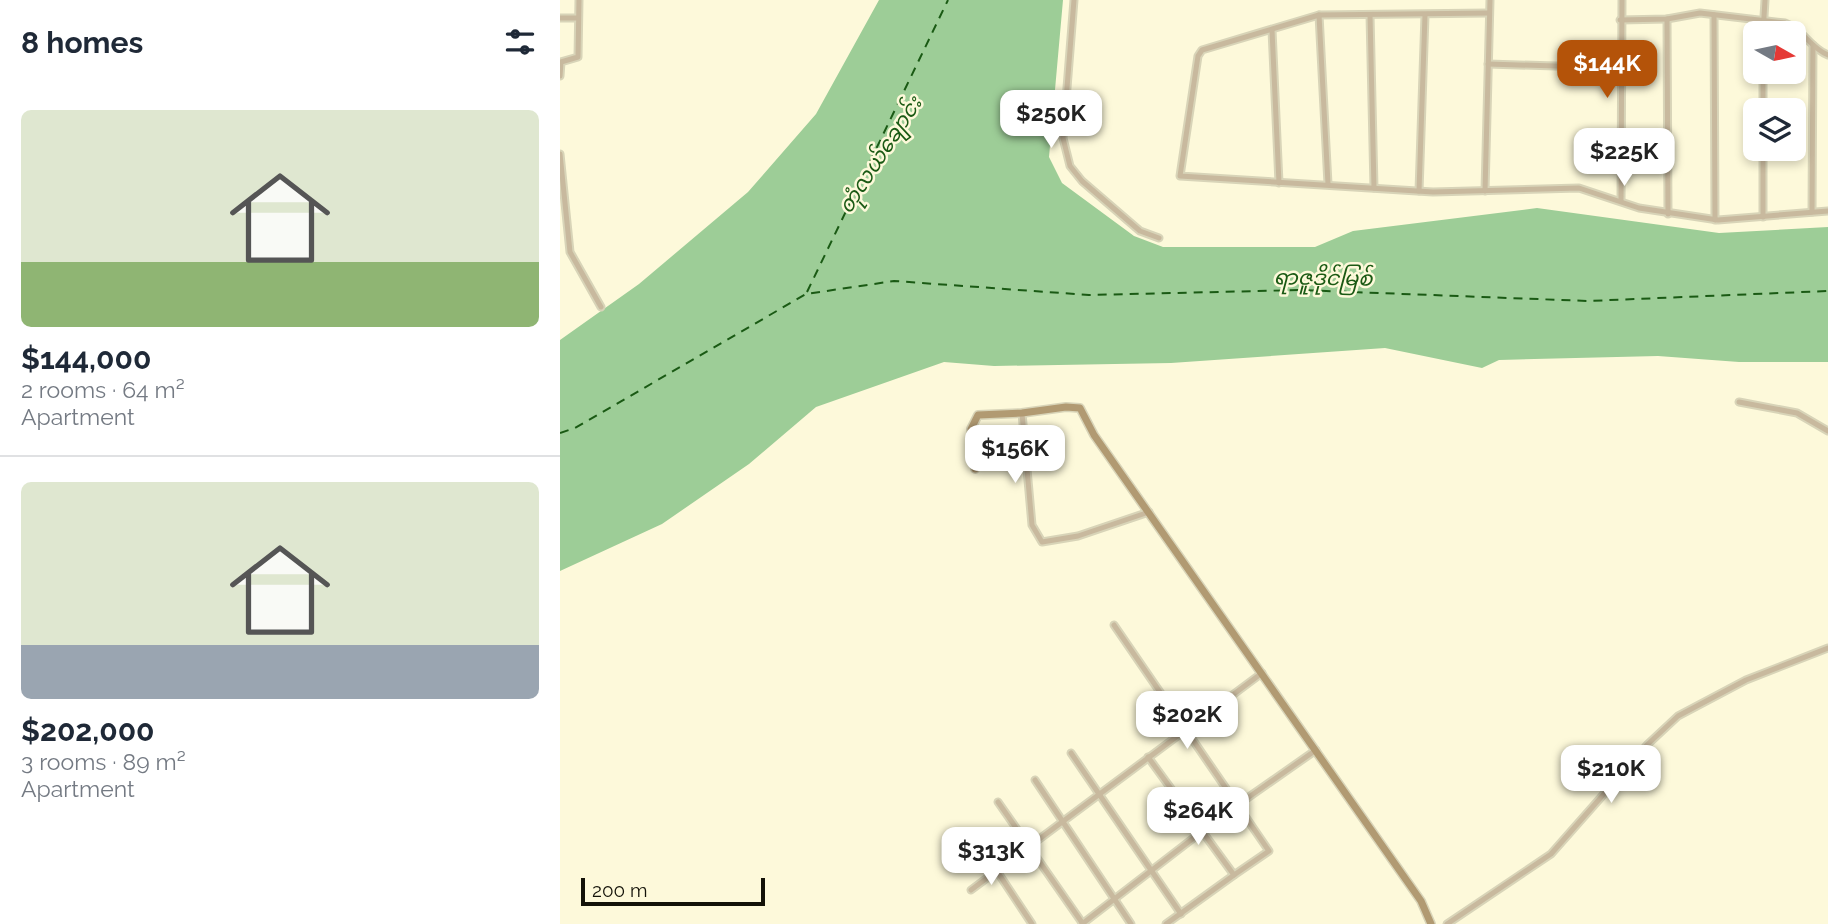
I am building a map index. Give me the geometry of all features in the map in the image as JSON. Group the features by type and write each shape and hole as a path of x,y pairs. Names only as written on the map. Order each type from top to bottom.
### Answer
{"street":[{"path":"560,76 561,62 578,57 579,0"},
{"path":"1074,0 1063,138 1070,166 1082,181 1140,231 1159,238"},
{"path":"1485,191 1490,0"},
{"path":"1621,201 1622,0"},
{"path":"1763,20 1765,0"},
{"path":"1489,13 1319,15 1199,52 1179,172 1186,179 1328,184 1419,191 1579,188 1668,214 1715,220 1828,211"},
{"path":"1620,20 1667,19 1692,13 1763,20 1797,27 1813,45 1828,55"},
{"path":"1319,15 1328,184"},
{"path":"1370,15 1374,188"},
{"path":"1419,191 1425,15"},
{"path":"1714,15 1715,220"},
{"path":"560,18 578,18"},
{"path":"1667,19 1668,214"},
{"path":"1272,30 1279,183"},
{"path":"1812,212 1813,45"},
{"path":"1488,64 1620,68"},
{"path":"560,154 570,252 601,307"},
{"path":"1763,161 1763,217"},
{"path":"1739,402 1797,413 1828,431"},
{"path":"975,469 971,429 978,415 1022,414 1046,408 1080,408 1094,435 1428,911 1431,924"},
{"path":"1022,414 1032,525 1034,535 1042,542 1123,524 1149,512"},
{"path":"1114,625 1188,729 1269,851 1166,924"},
{"path":"1447,924 1478,900 1551,854 1648,744 1678,716 1766,672 1828,648"},
{"path":"971,890 1262,673"},
{"path":"998,802 1083,924 1203,831 1316,750"},
{"path":"1071,753 1181,914"},
{"path":"1148,757 1234,875"},
{"path":"1035,780 1131,924"},
{"path":"973,835 1032,924"}],"water":[{"path":"879,0 1063,0 1049,157 1062,183 1134,236 1163,247 1315,247 1353,231 1537,208 1719,233 1828,227 1828,362 1739,362 1658,356 1499,360 1482,368 1385,348 1171,363 994,366 944,362 816,407 749,464 662,524 560,571 560,340 639,284 748,192 816,114"}],"ferry route":[{"path":"807,292 948,0"},
{"path":"560,433 575,428 806,294 894,281 1089,295 1300,290 1588,301 1828,291"}],"water label":[{"name":"တုံလယ်ချောင်း","path":"880,155"},
{"name":"ရာဇူဒိုင်မြစ်","path":"1323,278"}]}
